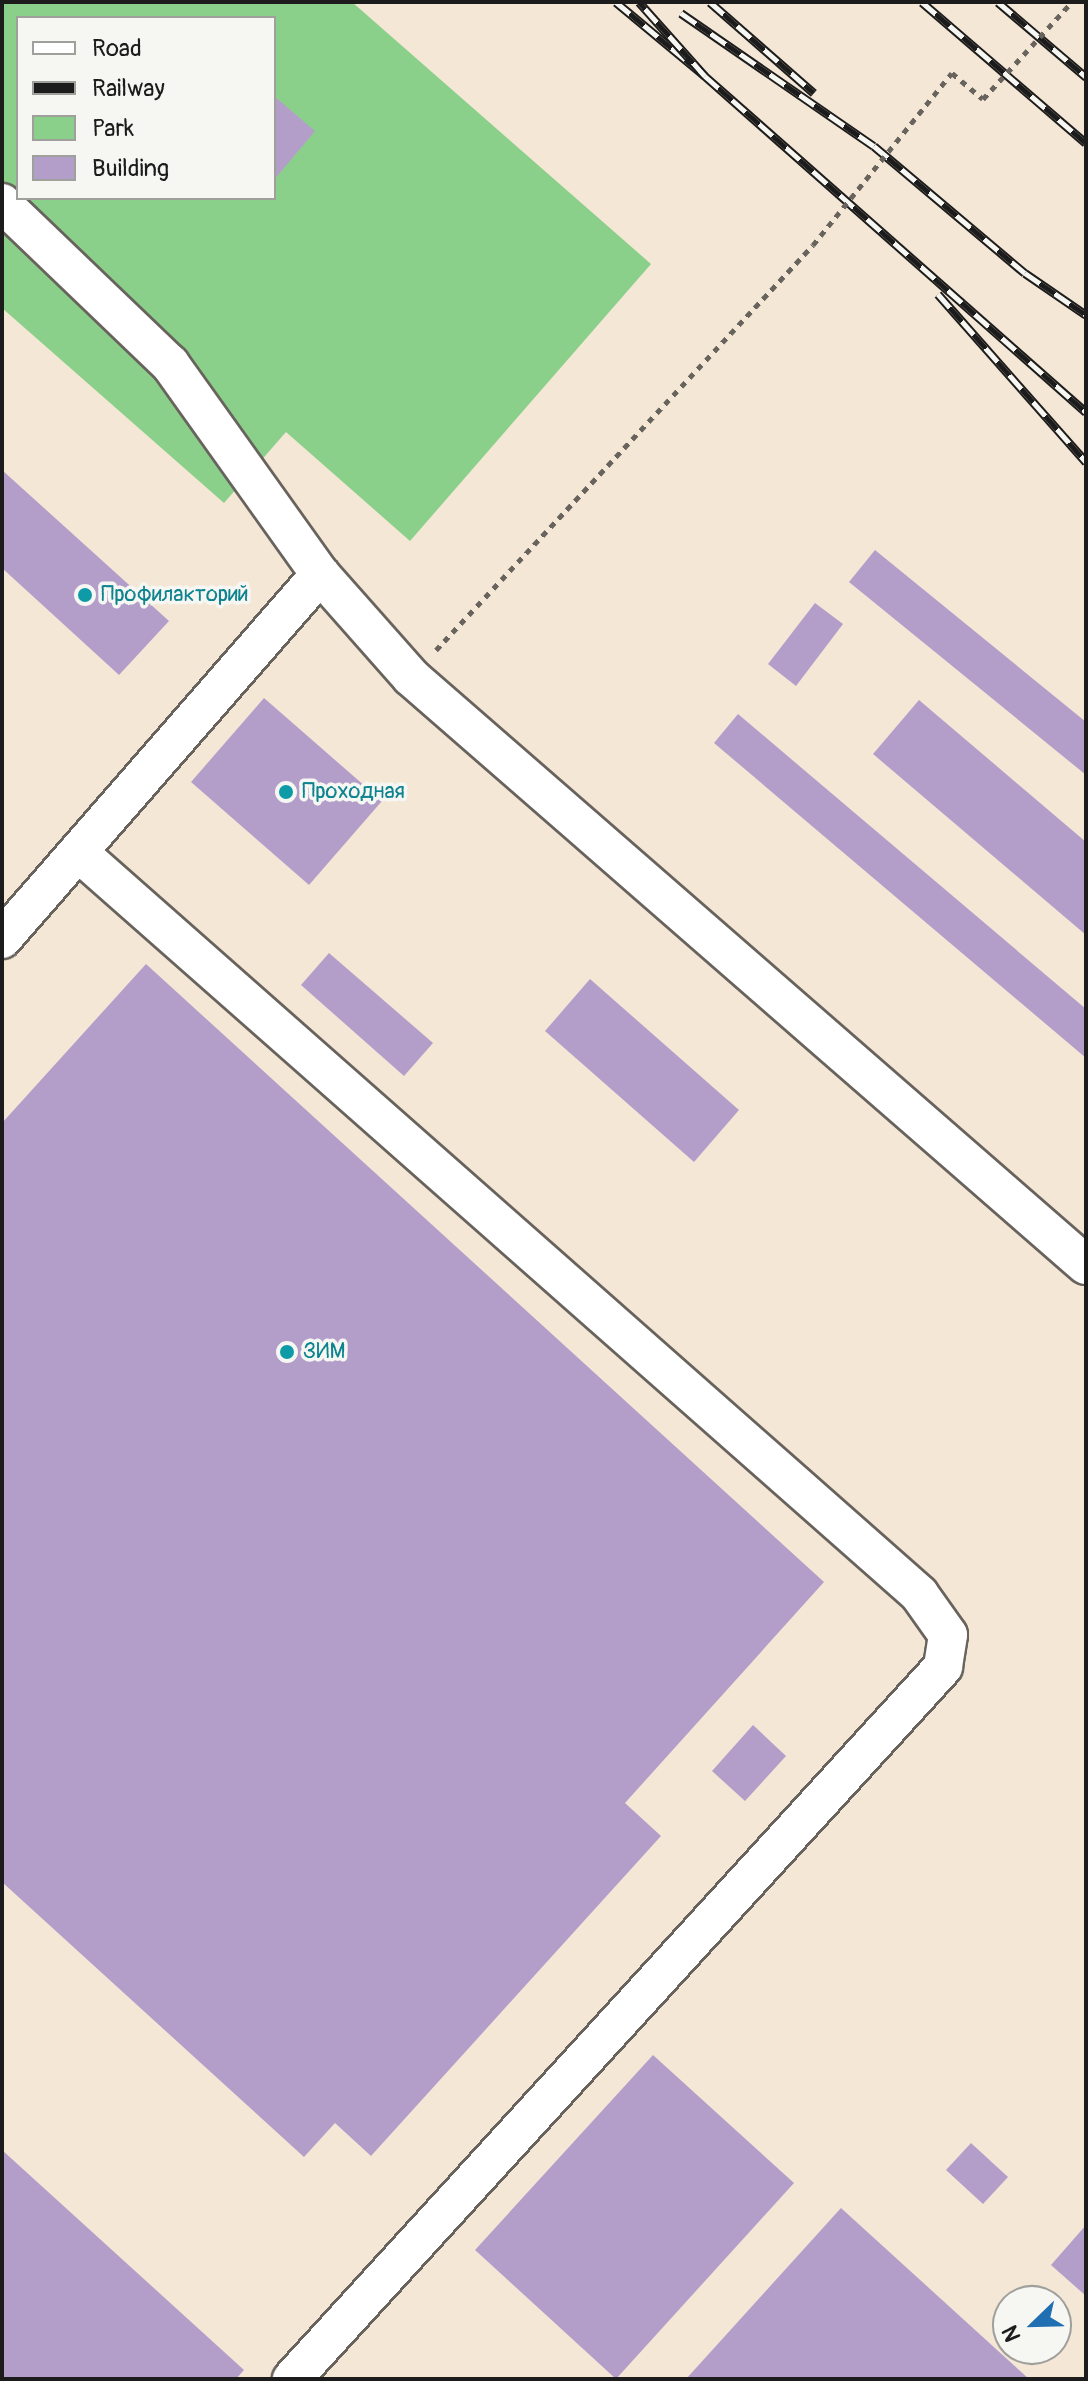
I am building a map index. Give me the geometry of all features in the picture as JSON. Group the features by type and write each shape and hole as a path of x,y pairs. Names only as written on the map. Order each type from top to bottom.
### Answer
{"lane":[{"path":"2,203 170,364 320,574 411,677 1086,1265"},
{"path":"2,939 320,574"},
{"path":"78,852 919,1594 948,1635 943,1667 292,2379"}],"path":[{"path":"411,677 813,245 952,73 983,99 1072,2"}],"green space":[{"path":"2,2 352,2 651,264 410,541 286,432 224,503 2,308"}],"building":[{"path":"276,98 315,131 276,178"},
{"name":"Профилакторий","path":"2,470 169,621 119,675 2,568"},
{"path":"875,550 1086,722 1086,775 849,582"},
{"path":"815,603 843,624 796,686 768,664"},
{"name":"Проходная","path":"264,698 382,801 309,885 191,782"},
{"path":"919,700 1086,842 1086,935 873,754"},
{"path":"738,714 1086,1009 1086,1058 714,743"},
{"path":"329,953 433,1043 404,1076 301,985"},
{"name":"ЗИМ","path":"146,964 824,1582 625,1803 661,1836 371,2156 335,2123 304,2157 2,1882 2,1123"},
{"path":"590,979 739,1110 694,1162 545,1031"},
{"path":"753,1725 786,1756 745,1801 712,1771"},
{"path":"653,2055 794,2183 616,2379 475,2250"},
{"path":"971,2143 1008,2177 983,2204 946,2170"},
{"path":"2,2150 244,2370 236,2379 2,2379"},
{"path":"841,2208 992,2345 992,2365 1014,2365 1029,2379 686,2379"},
{"path":"1086,2225 1086,2296 1051,2265"}],"railway":[{"path":"616,2 705,76 639,2"},
{"path":"710,2 814,93"},
{"path":"922,2 1086,143"},
{"path":"998,2 1086,77"},
{"path":"681,13 874,146 1025,273 1086,315"},
{"path":"705,76 1086,412"},
{"path":"938,294 1086,462"}],"place":[{"name":"Профилакторий","path":"85,595"},
{"name":"Проходная","path":"286,792"},
{"name":"ЗИМ","path":"287,1352"}]}
